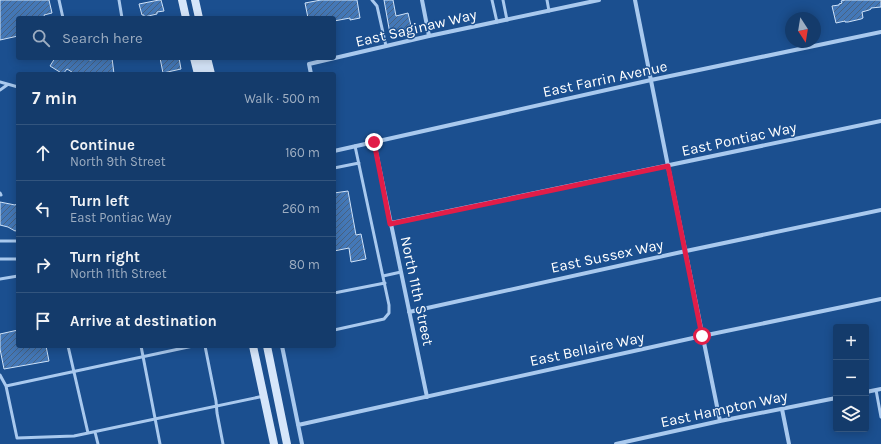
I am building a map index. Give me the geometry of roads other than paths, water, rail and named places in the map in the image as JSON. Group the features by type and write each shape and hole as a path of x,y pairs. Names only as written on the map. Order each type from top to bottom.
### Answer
{"main road":[{"path":"182,0 186,16"},
{"path":"195,0 199,16"},
{"path":"194,60 198,72"},
{"path":"201,60 204,72"},
{"path":"208,60 210,72"},
{"path":"253,348 274,444"},
{"path":"267,348 287,444"}],"street":[{"path":"422,0 429,36"},
{"name":"East Saginaw Way","path":"336,58 429,36 599,0"},
{"path":"635,0 720,421"},
{"name":"East Farrin Avenue","path":"336,151 651,80 881,32"},
{"name":"East Saginaw Way","path":"311,72 309,64 326,60"},
{"name":"East Pontiac Way","path":"390,224 881,121"},
{"name":"North 11th Street","path":"374,142 427,397"},
{"name":"East Sussex Way","path":"409,312 881,210"},
{"name":"East Bellaire Way","path":"298,425 881,298"},
{"path":"282,348 302,444"},
{"path":"869,391 881,388"},
{"name":"East Hampton Way","path":"616,444 720,421 833,399"},
{"path":"782,409 789,444"}],"lane":[{"path":"59,0 63,16"},
{"path":"118,0 122,16"},
{"path":"372,0 377,6 386,46"},
{"path":"492,0 497,22"},
{"path":"503,0 507,20"},
{"path":"547,0 549,11"},
{"path":"0,82 16,87"},
{"path":"0,90 7,85"},
{"path":"336,330 384,319 389,313 385,283 355,146"},
{"path":"336,168 359,163"},
{"path":"0,241 16,241"},
{"path":"0,259 16,259"},
{"path":"383,276 401,272"},
{"path":"0,279 16,276"},
{"path":"336,293 385,283"},
{"path":"69,348 88,433"},
{"path":"141,348 160,444"},
{"path":"6,386 184,348"},
{"path":"205,348 223,444"},
{"path":"0,375 6,386 17,438 74,436 264,396"},
{"path":"876,390 881,417"},
{"path":"95,432 98,444"}]}
